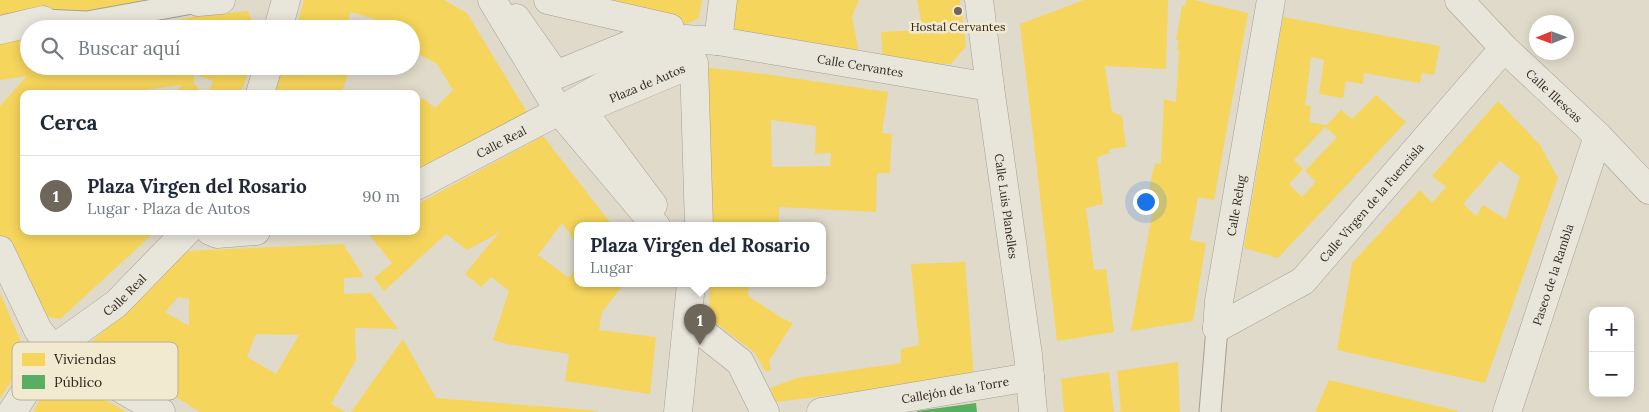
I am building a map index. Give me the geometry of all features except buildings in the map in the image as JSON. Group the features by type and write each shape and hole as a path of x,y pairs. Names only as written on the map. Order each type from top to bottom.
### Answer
{"street":[{"path":"280,20 286,0"},
{"path":"492,0 559,112 653,222"},
{"path":"504,0 556,75 702,38"},
{"path":"548,0 702,38"},
{"path":"685,66 723,0"},
{"name":"Calle Luis Planelles","path":"979,0 1030,377 1033,412"},
{"name":"Calle Relug","path":"1217,328 1219,302 1271,0"},
{"path":"1450,0 1459,0"},
{"name":"Calle Illescas","path":"1459,0 1504,48 1598,136 1649,190"},
{"path":"0,30 20,25"},
{"name":"Calle Real","path":"420,184 702,38"},
{"name":"Calle Cervantes","path":"702,38 990,87"},
{"name":"Calle Virgen de la Fuencisla","path":"1217,328 1303,282 1504,48"},
{"name":"Plaza de Autos","path":"666,222 582,110 694,62 699,222"},
{"path":"261,90 265,75"},
{"name":"Paseo de la Rambla","path":"1507,412 1598,136"},
{"name":"Calle Real","path":"63,342 116,304 183,235"},
{"path":"0,250 38,330 47,342"},
{"path":"678,412 691,287"},
{"path":"688,321 740,362 765,412"},
{"name":"Callejón de la Torre","path":"822,412 1030,377"},
{"path":"12,412 20,400"},
{"path":"140,400 161,412"}],"lane":[{"path":"97,20 205,1"},
{"name":"Calle Relug","path":"1210,412 1217,328"}],"place":[{"name":"Hostal Cervantes","path":"958,11"},
{"name":"Plaza Virgen del Rosario","path":"700,345"}]}
